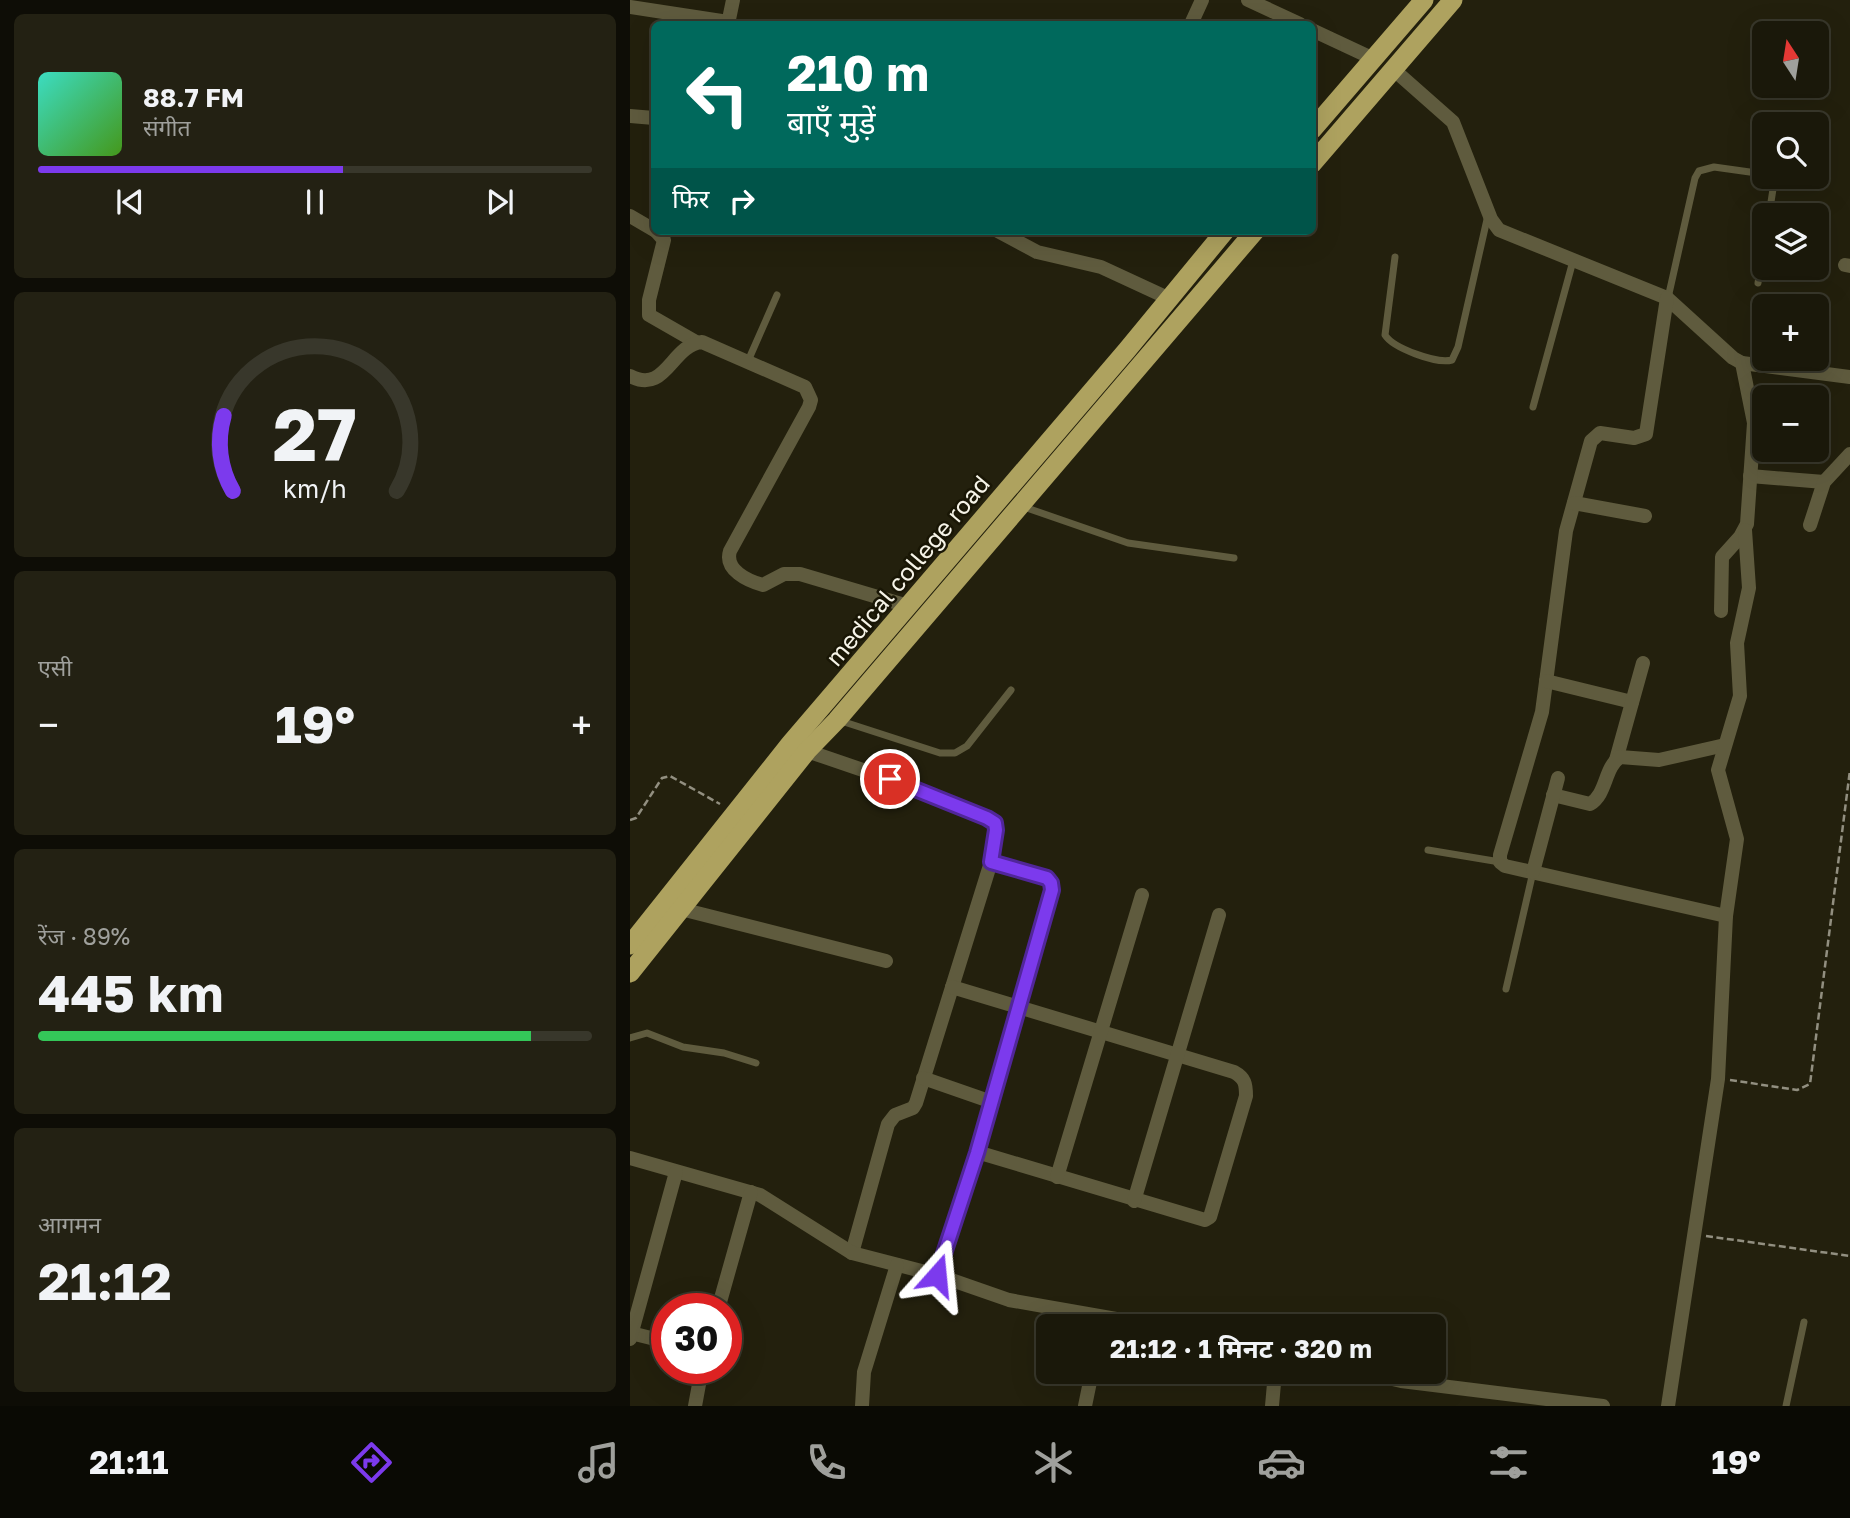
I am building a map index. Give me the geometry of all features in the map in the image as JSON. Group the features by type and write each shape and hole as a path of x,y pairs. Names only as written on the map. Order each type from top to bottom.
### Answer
{"highway":[{"path":"1316,125 1424,0"},
{"path":"1316,159 1453,0"},
{"path":"1408,18 1427,30"},
{"name":"medical college road","path":"630,945 735,813 777,775 908,606 1222,235"},
{"path":"630,973 681,909 777,775 807,751 837,720 1252,235"}],"street":[{"path":"728,21 733,0"},
{"path":"1192,21 1202,0"},
{"path":"1248,0 1294,21"},
{"path":"630,7 716,21"},
{"path":"1316,32 1374,59"},
{"path":"1394,69 1452,122 1495,225 1506,235 1667,298 1742,363 1850,377"},
{"path":"630,116 651,118"},
{"path":"630,216 651,228"},
{"path":"660,235 664,240 664,247 647,308 649,315 696,342 709,344 805,387 811,400 730,551 729,564 733,570 763,585 784,574 800,574 908,606"},
{"path":"1005,235 1037,253 1101,267 1168,298"},
{"path":"1667,298 1646,434 1634,438 1600,433 1594,436 1574,503 1566,531 1540,719 1500,862 1505,866 1726,916"},
{"path":"630,376 640,381 653,380 688,346 696,342"},
{"path":"1668,1406 1718,1079 1726,916 1737,839 1718,770 1740,696 1737,643 1749,588 1745,530 1754,423 1742,363"},
{"path":"1810,525 1824,482 1850,454"},
{"path":"1750,477 1824,482"},
{"path":"1574,503 1645,516"},
{"path":"1721,611 1723,557 1745,530"},
{"path":"1553,795 1585,804 1599,798 1616,760 1643,663"},
{"path":"1546,681 1632,702"},
{"path":"1616,760 1620,757 1659,760 1725,745"},
{"path":"807,751 987,818 995,823 996,830 991,862 913,1108 895,1115 888,1124 852,1253"},
{"path":"1533,872 1558,778"},
{"path":"937,1275 977,1153 1052,890 1047,878 991,862"},
{"path":"1057,1177 1142,895"},
{"path":"681,909 886,961"},
{"path":"1134,1201 1219,915"},
{"path":"952,987 1242,1076 1246,1084 1246,1096 1210,1217 1200,1220 977,1153"},
{"path":"923,1078 992,1102"},
{"path":"630,1158 760,1195 852,1253 937,1275 1009,1300 1068,1314"},
{"path":"651,1339 630,1335 676,1172"},
{"path":"723,1293 751,1192"},
{"path":"862,1406 864,1372 897,1265"},
{"path":"695,1406 699,1384"},
{"path":"1085,1406 1090,1384"},
{"path":"1272,1406 1274,1384"},
{"path":"1425,1384 1602,1406"}],"lane":[{"path":"1667,298 1695,178 1699,171 1714,167 1752,172"},
{"path":"1395,257 1385,335 1392,344 1437,361 1451,360 1456,355 1489,212"},
{"path":"1533,407 1573,261"},
{"path":"748,361 777,295"},
{"path":"1020,506 1128,543 1234,558"},
{"path":"837,720 940,753 955,753 967,746 1011,690"},
{"path":"1428,850 1500,862"},
{"path":"1506,989 1533,872"},
{"path":"630,1038 648,1033 683,1047 756,1063"},
{"path":"1786,1406 1804,1322"}],"path":[{"path":"1718,1079 1797,1090 1810,1084 1850,770"},
{"path":"630,820 636,818 662,778 670,776 735,813"},
{"path":"1696,1234 1850,1256"}],"route":[{"path":"890,779 995,823 991,862 1047,878 1052,890 977,1153 937,1275"}]}
